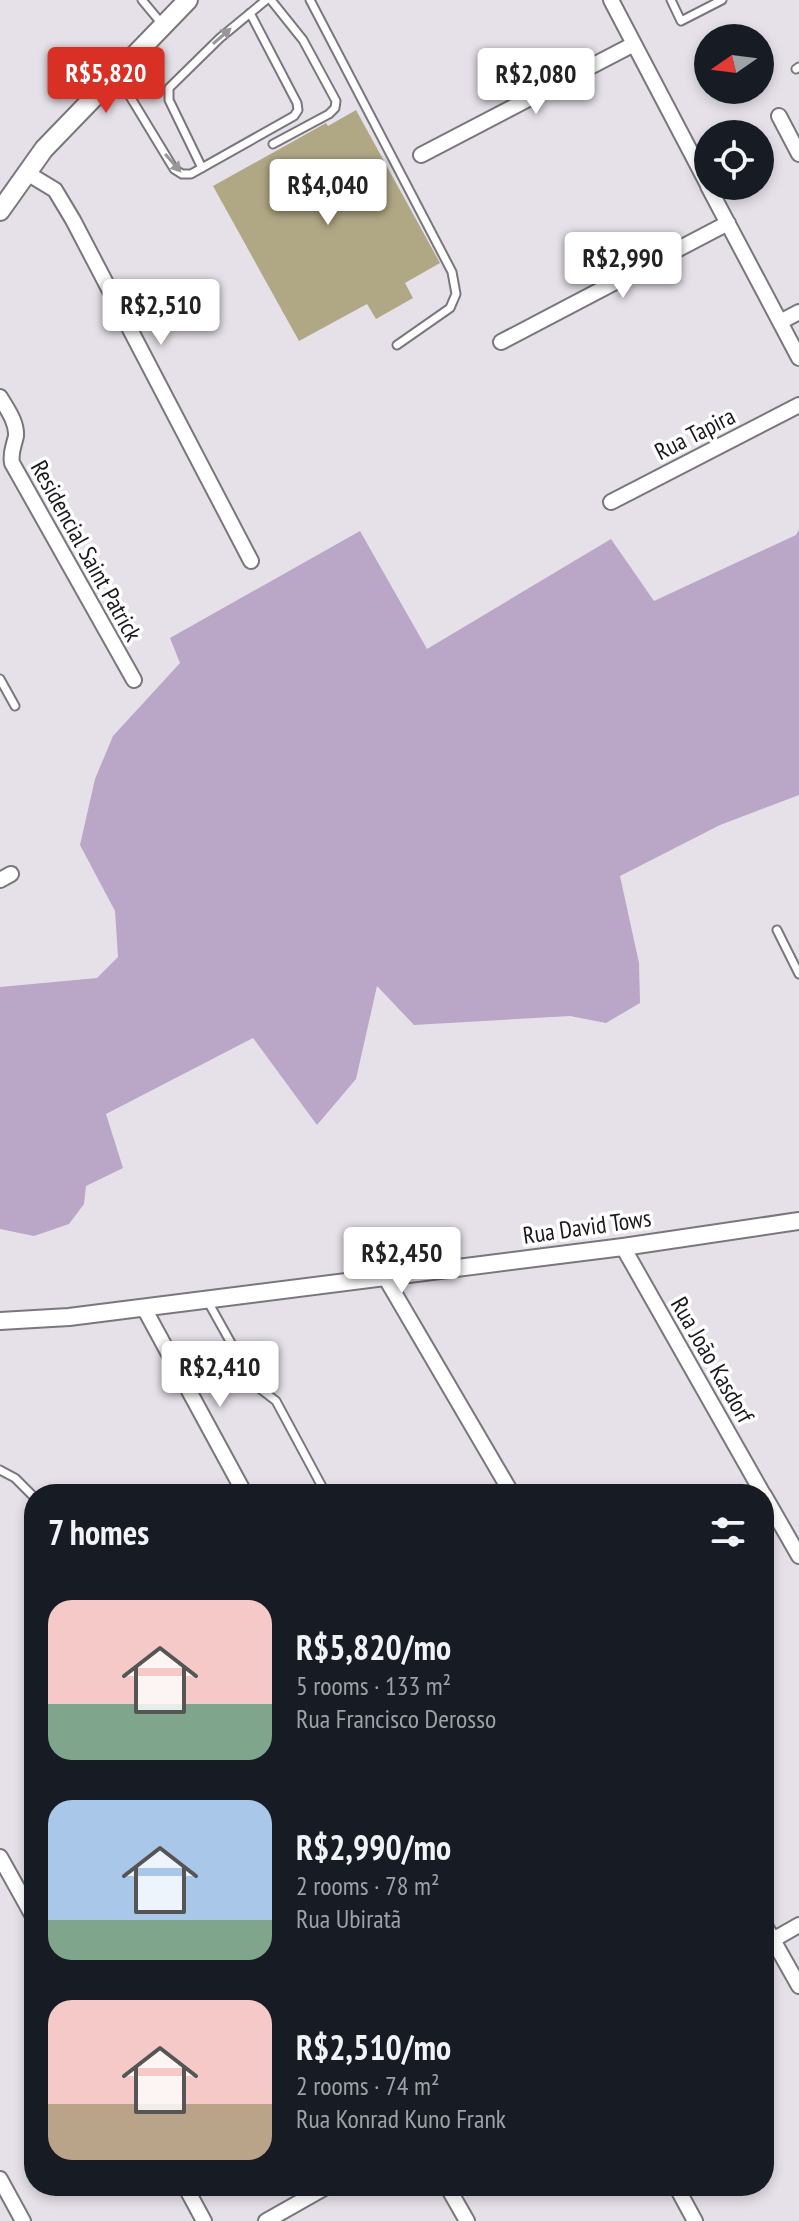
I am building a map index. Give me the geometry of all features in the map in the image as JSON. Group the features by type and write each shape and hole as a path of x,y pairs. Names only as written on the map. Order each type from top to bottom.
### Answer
{"main road":[{"path":"2,206 44,149 188,0"}],"street":[{"path":"611,0 694,159"},
{"path":"421,155 634,44"},
{"path":"779,116 799,154"},
{"path":"27,173 55,190 73,220 251,561"},
{"path":"716,200 799,358"},
{"path":"501,342 728,223"},
{"path":"780,322 799,312"},
{"name":"Residencial Saint Patrick","path":"0,397 13,419 16,435 10,453 12,463 134,680"},
{"name":"Rua Tapira","path":"611,502 799,405"},
{"name":"Rua David Tows","path":"0,1321 144,1308 623,1247 799,1221"},
{"name":"Rua João Kasdorf","path":"623,1247 758,1484"},
{"path":"385,1277 506,1484"},
{"path":"144,1308 240,1484"},
{"name":"Rua João Kasdorf","path":"774,1512 799,1556"},
{"path":"0,1857 24,1900"},
{"path":"774,1939 799,1925"},
{"path":"774,1949 799,1986"},
{"path":"0,2179 23,2221"},
{"path":"190,2196 204,2221"},
{"path":"266,2221 308,2196"},
{"path":"453,2196 467,2221"},
{"path":"681,2196 695,2221"}],"lane":[{"path":"142,0 163,26"},
{"path":"202,168 167,94 169,88 250,13 269,0 303,40 336,101 335,108 329,114 273,144"},
{"path":"310,0 452,272 456,294 450,308 397,345"},
{"path":"671,0 681,21 722,0"},
{"path":"117,74 174,169 182,174 191,174 294,116 298,110 250,13"},
{"path":"0,679 15,706"},
{"path":"777,930 799,974"},
{"path":"207,1300 254,1384 276,1401 321,1484"},
{"path":"0,1470 24,1487"}],"shaded area":[{"path":"799,530 799,795 720,825 620,876 639,963 640,1003 606,1023 570,1016 414,1025 377,986 356,1079 317,1125 253,1038 106,1114 123,1168 86,1186 84,1204 69,1224 34,1236 0,1229 0,987 97,978 118,957 115,911 80,845 95,779 113,736 180,663 170,638 360,531 427,649 611,539 654,601 796,535"}],"building":[{"path":"356,110 440,263 405,283 413,298 376,319 367,304 299,341 213,186 326,123 328,126"}]}
